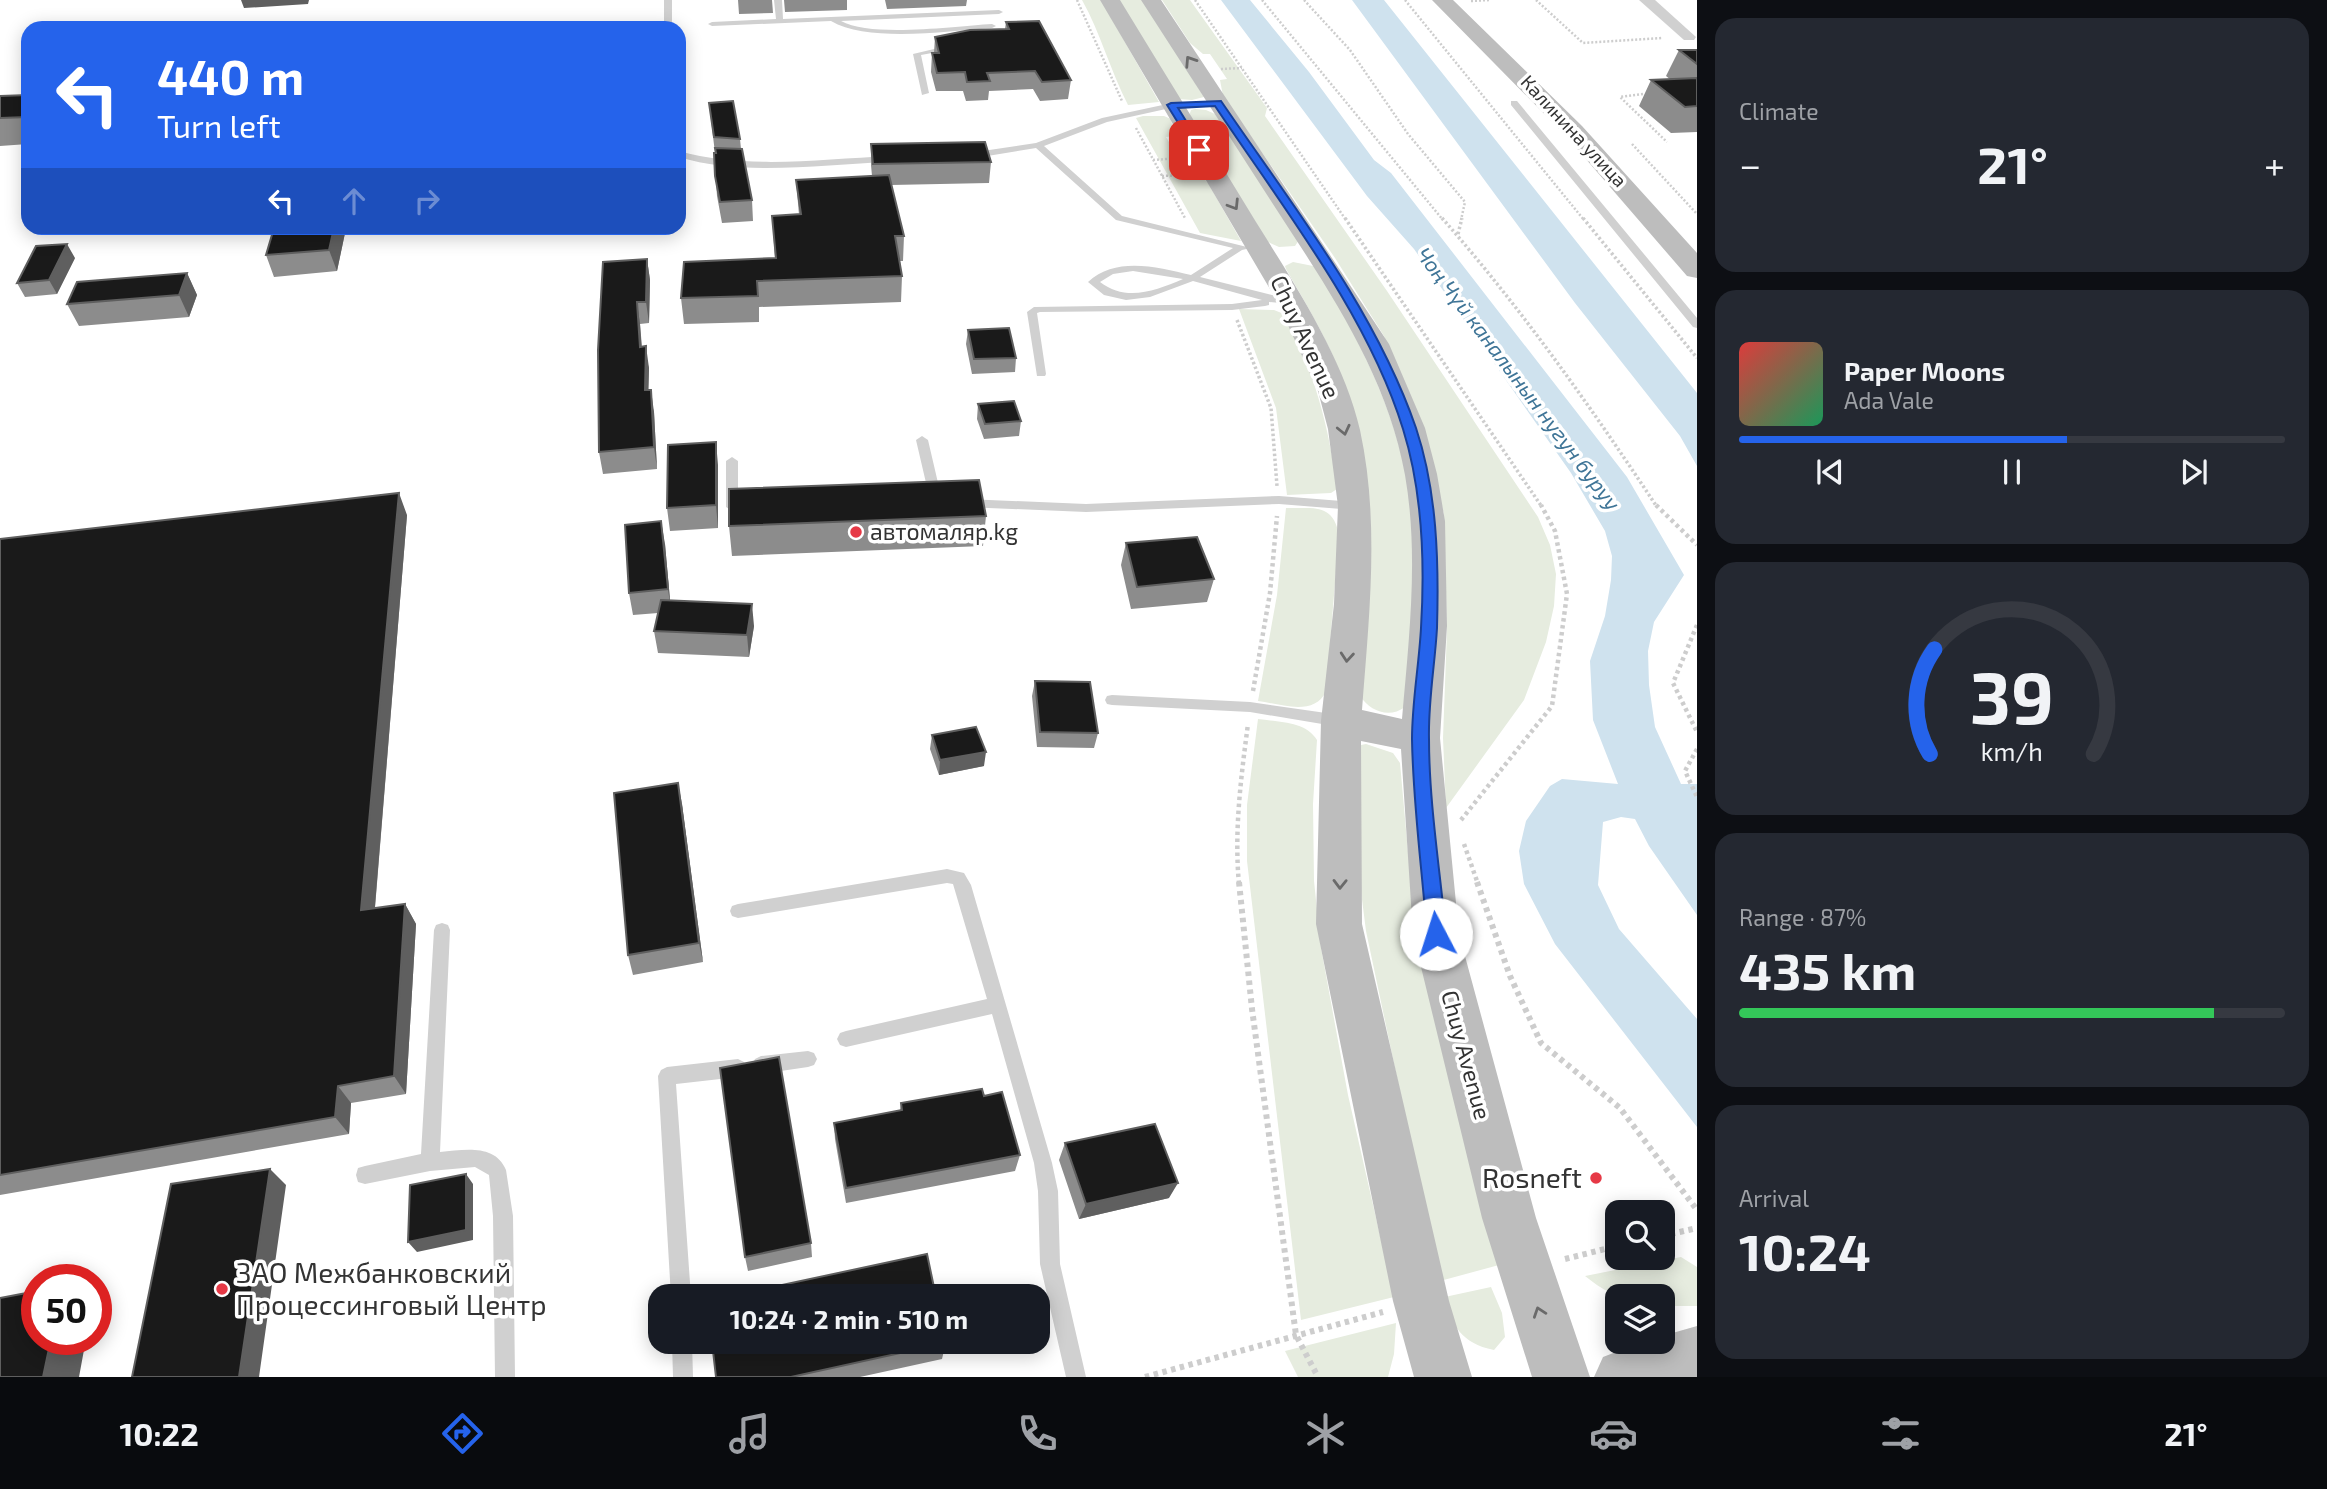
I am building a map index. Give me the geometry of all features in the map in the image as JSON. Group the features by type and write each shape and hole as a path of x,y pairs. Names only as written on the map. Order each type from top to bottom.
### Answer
{"main road":[{"name":"Chuy Avenue","path":"1110,0 1333,391 1344,429 1355,506 1352,604 1341,721 1339,924 1421,1301 1443,1377"},
{"name":"Chuy Avenue","path":"1152,0 1217,86 1320,254 1374,344 1409,428 1429,521 1429,626 1420,738 1436,934 1508,1219 1561,1377"},
{"name":"Калинина улица","path":"1442,0 1494,47 1591,146 1697,270"},
{"path":"1171,105 1217,86"},
{"path":"1251,249 1320,254"},
{"path":"1341,721 1420,738"},
{"path":"1623,1377 1697,1354"}],"street":[{"path":"1646,0 1693,39"}],"lane":[{"path":"668,0 668,21"},
{"path":"778,0 780,21"},
{"path":"982,39 999,12 994,0"},
{"path":"712,24 999,12"},
{"path":"833,19 834,23 842,26 869,31 992,26"},
{"path":"925,93 917,54 934,48 963,45"},
{"path":"1514,103 1697,325"},
{"path":"963,157 1038,145 1128,114 1171,105"},
{"path":"1038,145 1119,218 1251,249"},
{"path":"686,156 700,161 731,163 900,159"},
{"path":"1251,249 1193,278 1153,294 1124,296 1100,291 1093,282 1100,274 1132,268 1193,278 1282,301"},
{"path":"1041,374 1032,312 1038,309 1232,307 1282,301"},
{"path":"922,440 937,501"},
{"path":"732,461 732,511 746,510"},
{"path":"923,502 1086,508 1279,500 1355,506"},
{"path":"1112,700 1250,707 1341,721"},
{"path":"738,911 947,876 958,878 963,885 1042,1163 1048,1191 1050,1264 1076,1377"},
{"path":"430,1161 442,930"},
{"path":"846,1039 998,1006"},
{"path":"680,1284 667,1076 808,1059"},
{"path":"365,1175 430,1161 475,1158 486,1161 497,1170 502,1188 505,1377"},
{"path":"682,1354 683,1377"}],"path":[{"path":"1077,0 1092,27 1110,76 1128,114 1195,237"},
{"path":"1195,0 1537,498 1555,531 1567,594 1552,706 1458,824"},
{"path":"1262,0 1419,192 1457,234 1603,425 1660,511 1697,545"},
{"path":"1304,0 1350,50 1408,134 1465,202 1457,234"},
{"path":"1405,0 1697,358"},
{"path":"1536,0 1583,43 1693,39"},
{"path":"1217,86 1242,68"},
{"path":"1643,94 1620,97 1667,142"},
{"path":"1632,144 1697,214"},
{"path":"1153,160 1184,158"},
{"path":"1162,176 1196,174"},
{"path":"1232,307 1271,408 1279,500 1270,593 1250,707 1241,780 1237,860 1252,1009 1296,1335 1318,1377"},
{"path":"1697,625 1673,683 1697,732"},
{"path":"1697,749 1685,771 1697,797"},
{"path":"1462,837 1510,976 1541,1043 1620,1108 1697,1210"},
{"path":"1675,1233 1697,1227"},
{"path":"1565,1259 1605,1249"},
{"path":"1144,1377 1393,1309"}],"shaded area":[{"path":"1082,0 1101,0 1159,102 1128,105"},
{"path":"1119,0 1143,0 1204,97 1178,99"},
{"path":"1162,0 1190,0 1267,108 1265,116 1387,291 1538,517 1550,545 1556,574 1554,606 1546,642 1524,700 1446,808 1443,738 1447,630 1444,514 1423,430 1384,336 1335,258 1223,96 1220,80 1227,79 1210,54 1203,54 1190,43"},
{"path":"1191,110 1215,114 1299,240 1295,246 1279,247 1268,242 1189,116"},
{"path":"1164,116 1171,119 1174,136 1166,137 1185,169 1194,168 1208,183 1241,241 1200,233 1136,118"},
{"path":"1293,262 1313,266 1319,271 1334,297 1374,375 1395,430 1402,459 1412,515 1414,570 1405,707 1399,711 1380,712 1369,706 1360,696 1370,575 1368,497 1363,458 1355,418 1342,378 1316,322 1286,269 1285,266"},
{"path":"1239,309 1274,310 1284,314 1295,335 1312,377 1325,421 1337,489 1331,493 1287,495 1276,408"},
{"path":"1286,508 1313,508 1326,512 1336,524 1339,535 1326,691 1314,704 1296,707 1258,701 1277,595"},
{"path":"1258,719 1299,726 1317,740 1313,804 1314,881 1321,948 1348,1095 1394,1297 1301,1320 1247,861 1247,805"},
{"path":"1366,744 1393,753 1400,763 1408,852 1420,937 1499,1265 1440,1281 1366,931 1355,844 1356,746"},
{"path":"1681,1257 1697,1267 1697,1306 1675,1306 1675,1284 1605,1284 1605,1290 1585,1276 1615,1270 1675,1270 1675,1258"},
{"path":"1491,1287 1502,1313 1505,1337 1494,1350 1466,1338 1455,1325 1440,1298"},
{"path":"1396,1323 1394,1354 1388,1377 1298,1377 1285,1351"}],"water":[{"name":"Чоң Чүй каналынын нугун буруу","path":"1221,0 1250,0 1309,72 1374,160 1391,173 1627,477 1684,575 1654,622 1648,651 1649,685 1655,727 1681,784 1697,784 1697,915 1649,846 1635,819 1621,817 1603,822 1598,885 1619,929 1697,1019 1697,1127 1555,944 1524,884 1519,851 1526,821 1550,786 1562,779 1618,784 1593,720 1590,661 1605,616 1611,580 1612,556 1605,531 1571,473 1414,249 1367,196"},
{"path":"1352,0 1384,0 1697,393 1697,466 1680,436 1575,303"}],"building":[{"path":"1039,21 1071,80 1042,82 1035,71 987,73 990,81 967,82 965,72 937,73 932,53 939,53 935,37 970,30 1009,29 1006,22"},
{"path":"1679,50 1697,50 1697,64"},
{"path":"1697,78 1697,106 1685,107 1651,80"},
{"path":"21,95 21,117 0,118 0,96"},
{"path":"733,101 740,139 714,137 709,103"},
{"path":"985,142 991,162 873,164 871,144"},
{"path":"715,148 742,149 752,200 720,202 715,176"},
{"path":"889,175 904,236 895,236 902,276 757,281 758,296 681,298 684,262 776,258 772,216 801,214 796,180"},
{"path":"272,235 332,235 329,250 266,255"},
{"path":"67,244 49,280 17,283 36,246"},
{"path":"647,259 646,302 637,302 640,347 646,346 645,390 651,390 654,447 599,452 598,350 603,262"},
{"path":"187,273 179,295 67,304 77,282"},
{"path":"1009,328 1016,358 974,359 968,330"},
{"path":"1014,401 1021,421 985,424 978,404"},
{"path":"716,442 716,505 667,508 668,445"},
{"path":"979,480 986,516 729,526 729,489"},
{"path":"399,493 361,910 405,904 394,1076 338,1086 335,1117 0,1175 0,539"},
{"path":"661,521 668,589 629,593 625,525"},
{"path":"1197,537 1214,579 1137,587 1126,543"},
{"path":"661,600 752,604 747,635 654,631"},
{"path":"1035,681 1090,682 1098,733 1040,732"},
{"path":"976,727 986,752 940,760 932,735"},
{"path":"678,783 699,943 628,955 614,793"},
{"path":"779,1057 811,1243 745,1257 720,1068"},
{"path":"982,1089 984,1096 1002,1092 1020,1155 846,1188 834,1123 902,1110 901,1103"},
{"path":"1155,1124 1178,1183 1086,1204 1065,1143"},
{"name":"ЗАО Межбанковский Процессинговый Центр","path":"270,1169 239,1377 132,1377 171,1184"},
{"path":"466,1174 466,1230 408,1242 410,1185"},
{"path":"927,1254 933,1284 787,1284"},
{"path":"21,1294 21,1355 48,1355 43,1377 0,1377 0,1298"},
{"path":"713,1354 896,1354 791,1377 716,1377"}],"place":[{"name":"автомаляр.kg","path":"856,532"},
{"name":"Rosneft","path":"1596,1178"},
{"name":"ЗАО Межбанковский Процессинговый Центр","path":"222,1289"}],"route":[{"path":"1199,150 1171,105 1218,103 1320,254 1374,344 1409,428 1429,521 1429,626 1420,738 1436,934"}]}
